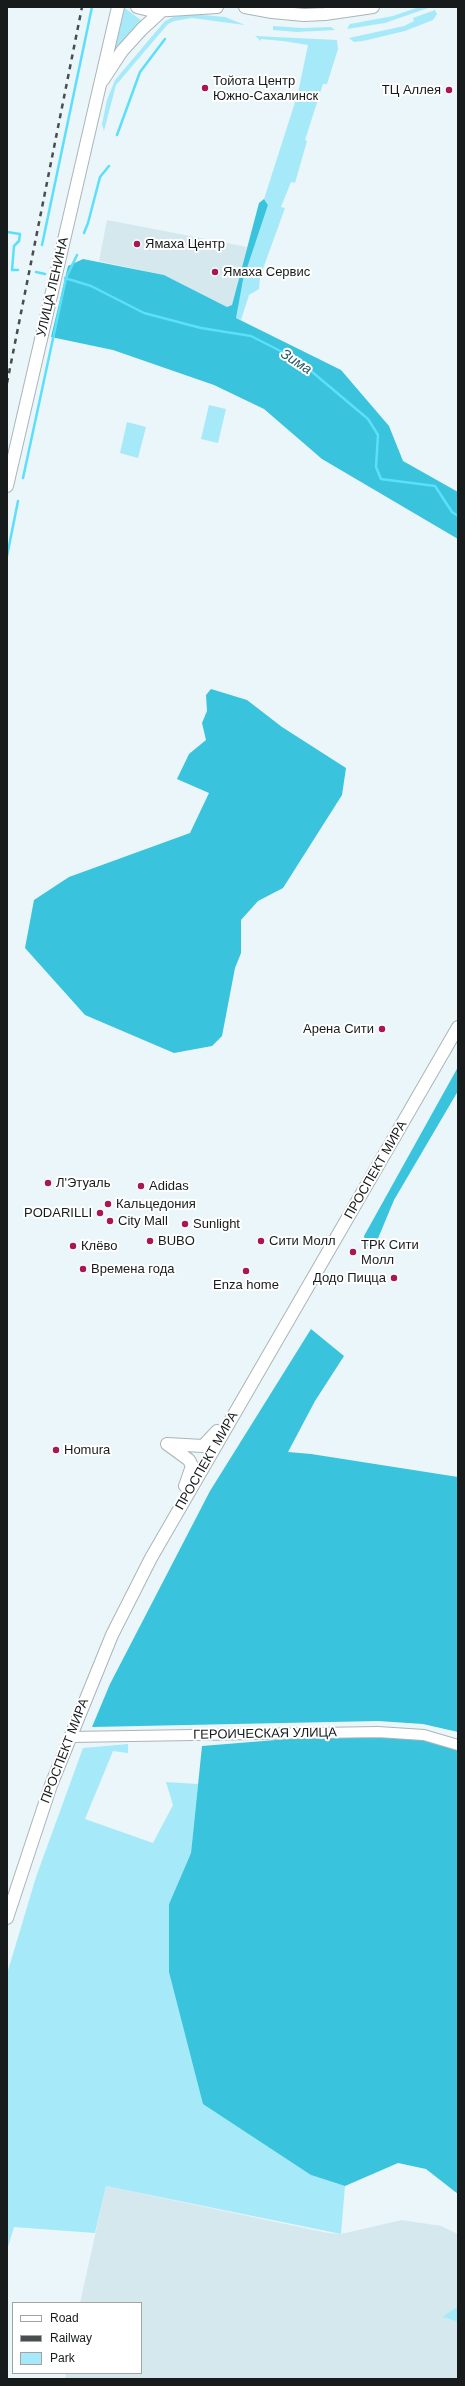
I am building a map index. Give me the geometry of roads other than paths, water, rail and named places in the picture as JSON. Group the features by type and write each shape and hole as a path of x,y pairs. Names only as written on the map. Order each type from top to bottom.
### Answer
{"main road":[{"name":"УЛИЦА ЛЕНИНА","path":"7,486 118,7"},
{"path":"137,7 153,11 166,8 217,7"},
{"path":"245,7 272,12 304,15 325,14 373,7"},
{"name":"УЛИЦА ЛЕНИНА","path":"98,88 122,51 137,34 166,8"},
{"name":"ПРОСПЕКТ МИРА","path":"7,1918 44,1806 70,1737 112,1635 173,1519 458,1027"},
{"path":"165,1443 203,1446 215,1435 224,1419 243,1399"},
{"path":"165,1443 208,1459"},
{"path":"165,1443 189,1460 192,1466 188,1480 177,1500 173,1519"}],"street":[{"name":"ГЕРОИЧЕСКАЯ УЛИЦА","path":"70,1737 378,1732 424,1735 458,1744"}],"waterway":[{"path":"42,245 92,7"},
{"path":"117,135 140,72 165,39"},
{"path":"84,233 100,177 109,166"},
{"name":"Зима","path":"7,232 20,234 19,241 14,246 12,270 18,270"},
{"path":"23,478 66,278 77,255"},
{"name":"Зима","path":"36,272 45,274"},
{"name":"Зима","path":"65,278 91,286 144,313 201,328 251,336 298,360 368,419 378,435 376,467 381,479 435,486 452,512 458,516"},
{"path":"7,556 18,501"}],"railway":[{"path":"7,383 82,7"}],"place":[{"name":"Тойота Центр Южно-Сахалинск","path":"205,88"},
{"name":"ТЦ Аллея","path":"449,90"},
{"name":"Ямаха Центр","path":"137,244"},
{"name":"Ямаха Сервис","path":"215,272"},
{"name":"Арена Сити","path":"382,1029"},
{"name":"Л'Этуаль","path":"48,1183"},
{"name":"Adidas","path":"141,1186"},
{"name":"Кальцедония","path":"108,1204"},
{"name":"PODARILLI","path":"100,1213"},
{"name":"City Mall","path":"110,1221"},
{"name":"Sunlight","path":"185,1224"},
{"name":"BUBO","path":"150,1241"},
{"name":"Сити Молл","path":"261,1241"},
{"name":"Клёво","path":"73,1246"},
{"name":"ТРК Сити Молл","path":"353,1252"},
{"name":"Времена года","path":"83,1269"},
{"name":"Enza home","path":"246,1271"},
{"name":"Додо Пицца","path":"394,1278"},
{"name":"Homura","path":"56,1450"}]}
